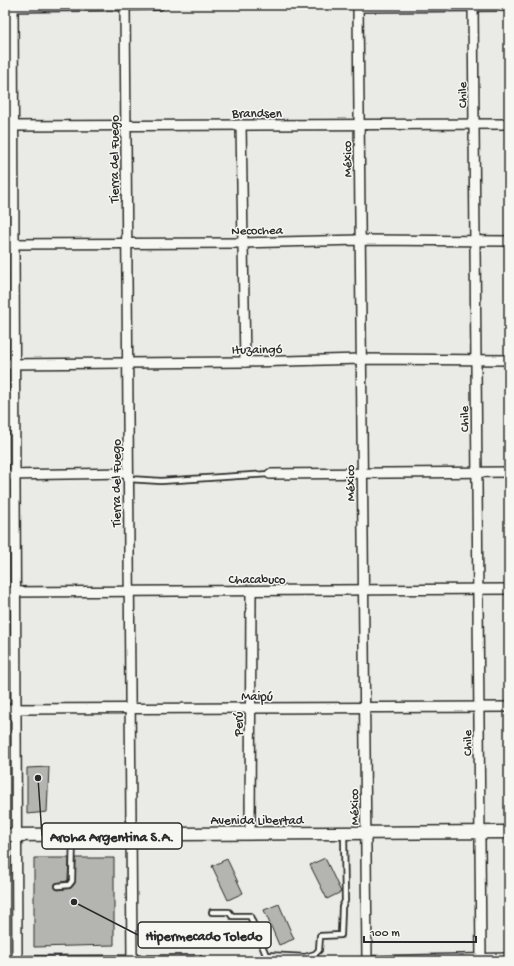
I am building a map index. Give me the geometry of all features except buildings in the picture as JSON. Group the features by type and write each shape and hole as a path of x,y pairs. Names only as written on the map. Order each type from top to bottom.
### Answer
{"main road":[{"name":"Avenida Libertad","path":"11,835 509,832"}],"street":[{"name":"Tierra del Fuego","path":"125,5 132,961"},
{"path":"17,961 11,835 16,709 15,474 10,364 10,6 159,5"},
{"path":"358,6 509,6"},
{"name":"México","path":"358,6 367,961"},
{"name":"Chile","path":"473,6 481,960"},
{"name":"Brandsen","path":"9,126 509,124"},
{"path":"240,125 245,362"},
{"name":"Necochea","path":"9,244 242,243 360,240 509,241"},
{"name":"Ituzaingó","path":"10,364 245,362 361,359 509,360"},
{"path":"270,474 509,472"},
{"path":"5,475 128,476"},
{"name":"Chacabuco","path":"5,592 509,589"},
{"name":"Perú","path":"250,833 251,591"},
{"name":"Maipú","path":"5,709 509,707"},
{"path":"367,961 481,960 509,958"},
{"path":"21,961 198,960"}],"lane":[{"path":"128,476 161,481 270,474"},
{"path":"212,912 229,912 232,916 250,916 266,955 305,957 315,954 319,950 320,936 341,935 342,908 345,901 344,832"},
{"path":"58,886 69,885 72,881 73,835"}],"place":[{"name":"Aroha Argentina S.A.","path":"38,778"},
{"name":"Hipermecado Toledo","path":"74,902"}]}
